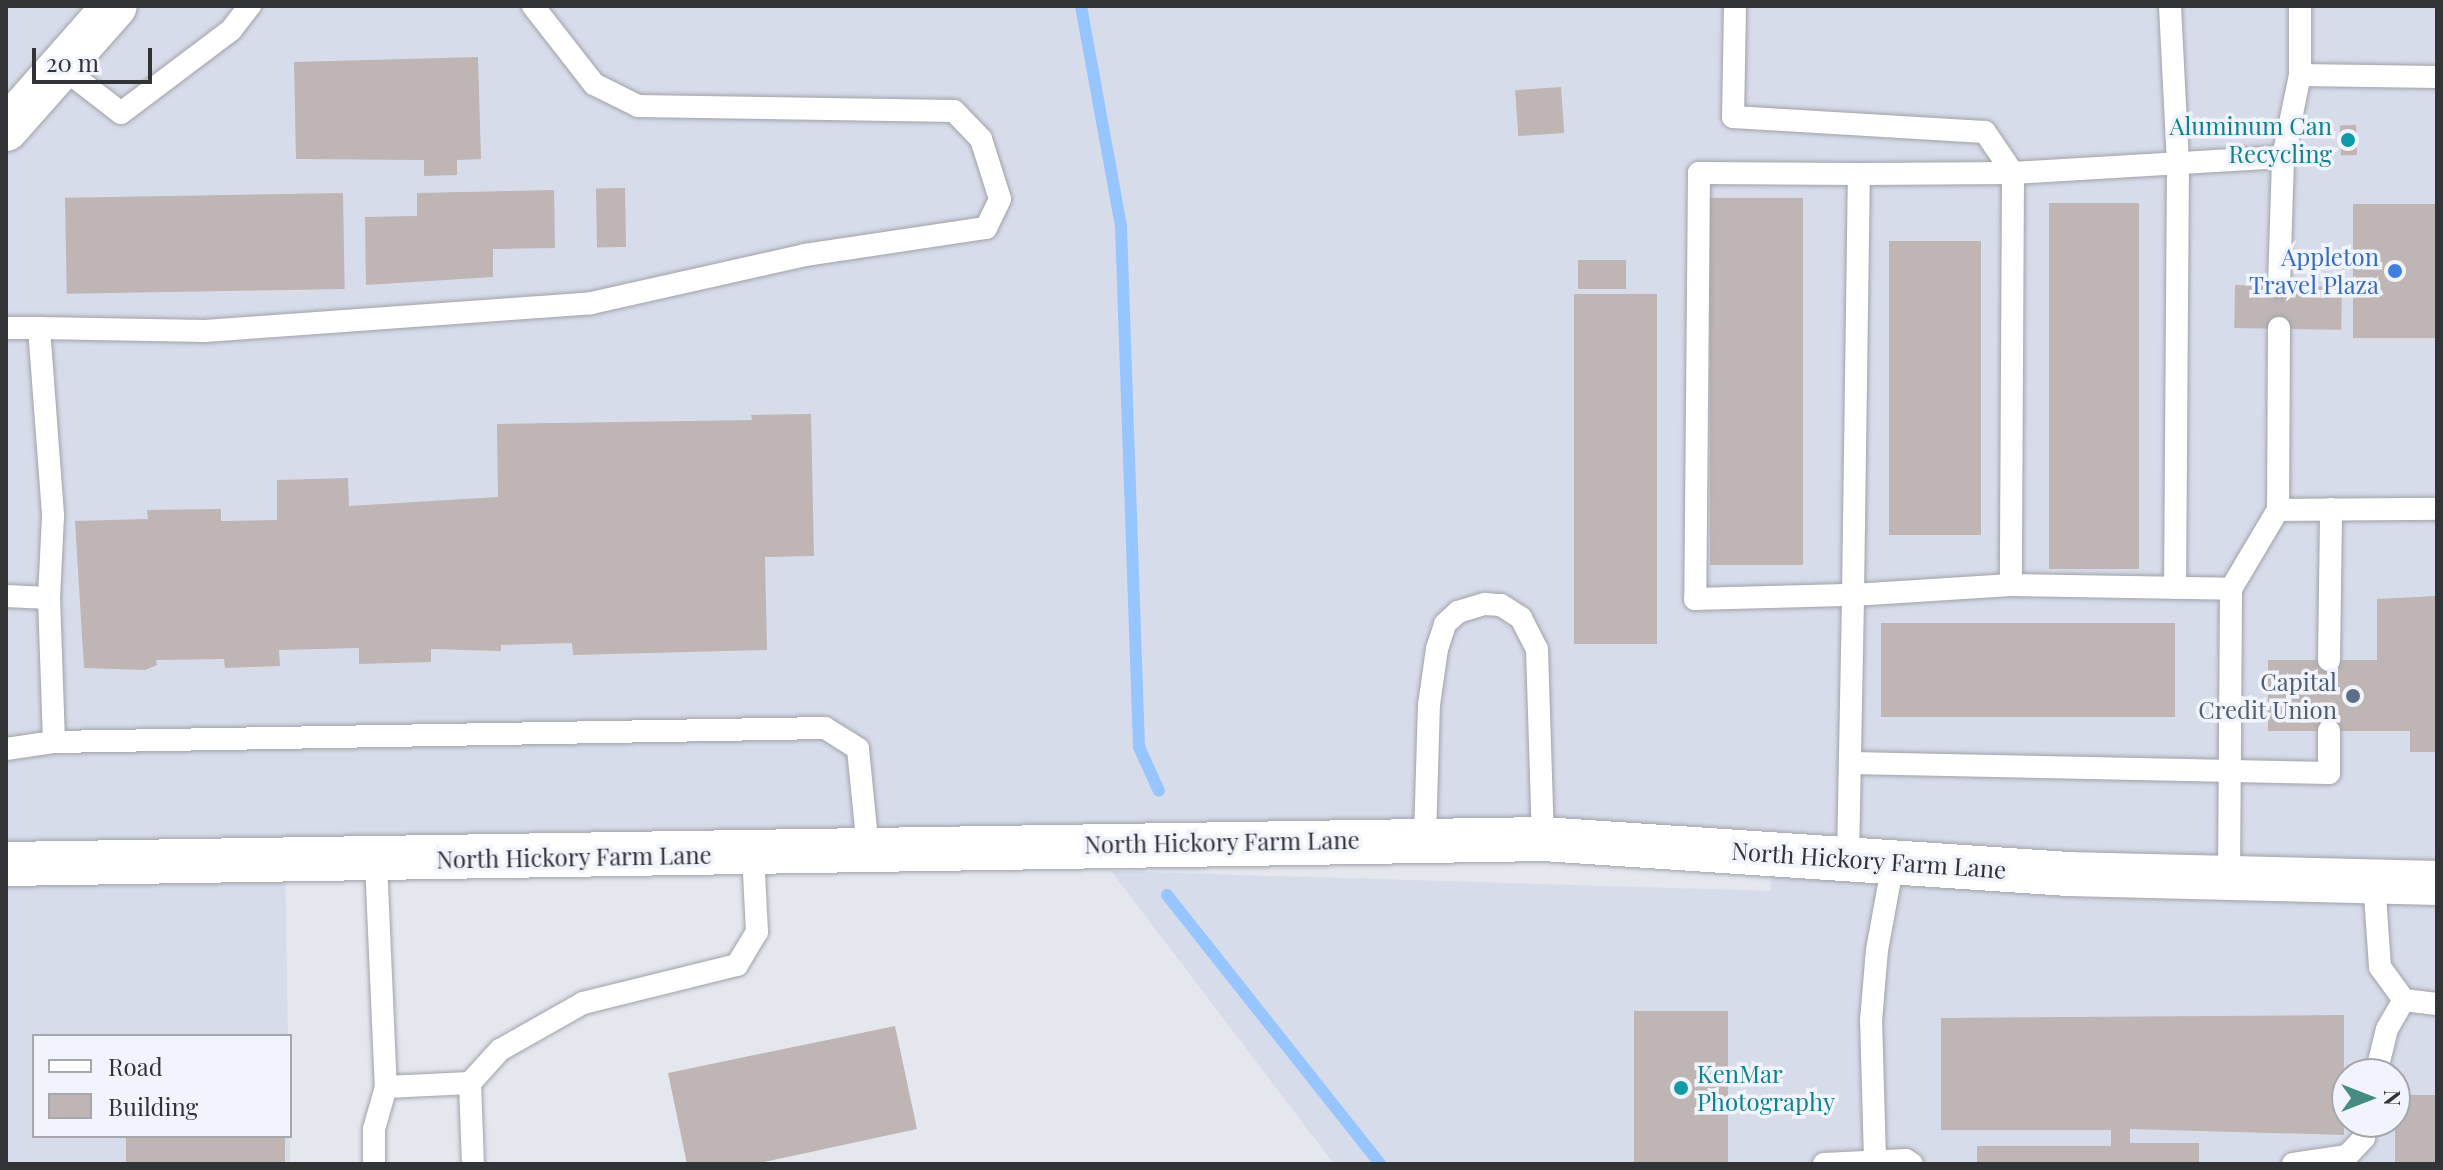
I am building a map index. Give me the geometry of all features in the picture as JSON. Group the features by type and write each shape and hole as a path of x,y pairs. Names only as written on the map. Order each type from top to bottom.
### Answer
{"street":[{"path":"6,129 59,65 115,6"},
{"name":"North Hickory Farm Lane","path":"6,864 376,862 1425,838 1543,839 1893,863 2229,880 2437,883"}],"lane":[{"path":"59,65 121,113 231,30 250,6"},
{"path":"6,328 205,331 591,303 805,255 986,228 1000,199 981,139 954,111 638,106 594,84 533,6"},
{"path":"1735,6 1733,117 1985,132 2013,173 2011,585"},
{"path":"2170,6 2178,163 2175,588"},
{"path":"2279,286 2283,157 2300,75 2300,6"},
{"path":"2300,75 2437,77"},
{"path":"2231,589 2011,585 1853,595 1695,599 1699,173 2013,173 2283,157"},
{"path":"1848,859 1859,174"},
{"path":"39,328 53,516 49,598 54,742"},
{"path":"2229,880 2227,773 2231,589 2278,510 2279,328"},
{"path":"2329,660 2331,509"},
{"path":"2278,510 2437,509"},
{"path":"6,596 49,598"},
{"path":"1425,838 1429,705 1437,649 1445,624 1458,612 1485,604 1501,605 1521,618 1537,649 1543,839"},
{"path":"6,749 54,742 825,728 858,749 868,850"},
{"path":"1850,763 2329,773 2329,731"},
{"path":"473,1164 470,1083 500,1050 583,1003 737,965 757,932 753,853"},
{"path":"374,1164 374,1129 386,1087 376,862"},
{"path":"1875,1160 1871,1021 1877,950 1893,863"},
{"path":"2374,881 2380,967 2404,1000 2437,1004"},
{"path":"2380,1058 2387,1029 2404,1000"},
{"path":"386,1087 470,1083"},
{"path":"2293,1164 2347,1156 2364,1138"},
{"path":"1824,1164 1875,1160 1912,1164"}],"shaded area":[{"path":"6,6 2437,6 2437,1164 1334,1164 1111,871 1771,891 1769,854 285,864 288,1034 32,1034 32,1138 290,1138 290,1164 6,1164"}],"building":[{"path":"478,57 481,159 457,160 457,175 424,176 424,160 296,159 294,62"},
{"path":"1561,87 1564,133 1518,136 1515,90"},
{"name":"Aluminum Can Recycling","path":"2356,125 2357,155 2341,156 2340,126"},
{"path":"625,188 626,247 597,247 596,189"},
{"path":"554,190 555,248 493,249 493,277 366,285 365,217 417,216 417,193"},
{"path":"343,193 345,289 67,294 65,198"},
{"path":"1710,198 1803,198 1803,565 1710,565"},
{"path":"2049,203 2139,203 2139,569 2049,569"},
{"name":"Appleton Travel Plaza","path":"2353,204 2437,204 2437,338 2353,338"},
{"path":"1889,241 1981,241 1981,535 1889,535"},
{"path":"1578,260 1626,260 1626,289 1578,289"},
{"path":"2235,285 2342,287 2341,330 2234,328"},
{"path":"1574,294 1657,294 1657,644 1574,644"},
{"path":"811,414 814,556 765,557 767,650 573,655 572,643 501,645 501,651 431,649 431,662 359,664 359,648 279,650 280,666 225,668 224,659 156,660 157,665 145,670 84,668 75,521 148,519 147,510 221,509 221,521 277,520 277,480 348,478 349,506 498,497 497,424 752,420 751,415"},
{"name":"Capital Credit Union","path":"2437,596 2437,752 2410,752 2410,731 2268,731 2268,660 2377,660 2377,599"},
{"path":"1881,623 2175,623 2175,717 1881,717"},
{"name":"KenMar Photography","path":"1634,1011 1728,1011 1728,1164 1634,1164"},
{"path":"2344,1015 2344,1058 2331,1058 2331,1135 2130,1129 2130,1143 2199,1143 2199,1164 1977,1164 1977,1146 2111,1146 2111,1130 1941,1130 1941,1018"},
{"path":"895,1026 917,1129 755,1164 687,1164 668,1073"},
{"path":"2411,1095 2437,1095 2437,1164 2395,1164 2395,1138 2411,1138"},
{"path":"126,1138 285,1138 285,1164 126,1164"}],"waterway":[{"path":"1081,6 1121,226 1139,747 1159,791"},
{"path":"1167,895 1380,1164"}],"place":[{"name":"Aluminum Can Recycling","path":"2348,140"},
{"name":"Appleton Travel Plaza","path":"2395,271"},
{"name":"Capital Credit Union","path":"2353,696"},
{"name":"KenMar Photography","path":"1681,1088"}]}
